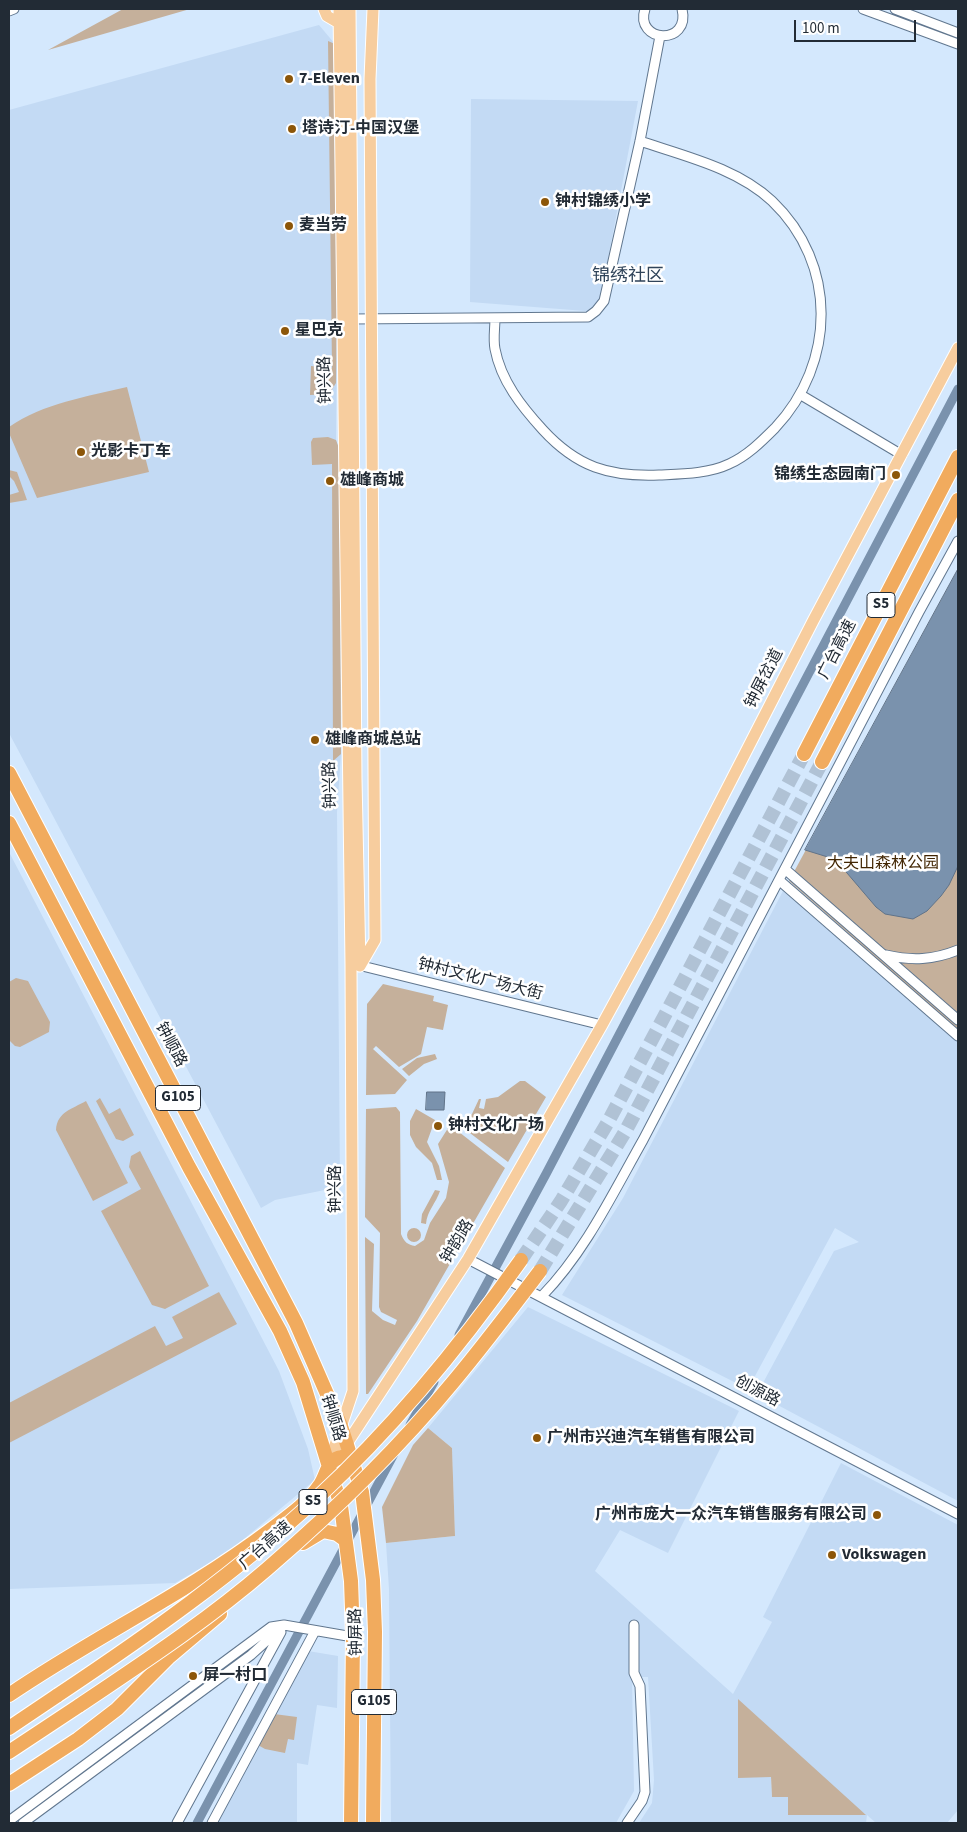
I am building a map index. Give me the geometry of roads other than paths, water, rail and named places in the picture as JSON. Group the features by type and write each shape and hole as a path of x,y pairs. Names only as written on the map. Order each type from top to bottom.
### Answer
{"highway":[{"name":"广台高速","path":"804,754 958,456"},
{"name":"S5","path":"822,762 958,500"},
{"name":"钟顺路","path":"9,773 296,1323 347,1444"},
{"name":"钟顺路","path":"9,823 189,1167 280,1331 303,1382 328,1466"},
{"path":"189,1167 210,1157"},
{"name":"广台高速","path":"9,1728 158,1628 319,1497 417,1394 492,1301 521,1260"},
{"name":"广台高速","path":"9,1752 184,1634 266,1570 322,1520 369,1473 453,1382 540,1270"},
{"name":"钟屏路","path":"347,1444 362,1492 373,1580 375,1632 373,1823"},
{"path":"9,1695 172,1596 253,1542 318,1488 328,1466 340,1457 352,1462"},
{"name":"钟屏路","path":"328,1466 341,1506 351,1581 353,1637 351,1823"},
{"path":"9,1784 78,1739 116,1710 168,1658 309,1539 323,1531 337,1534 344,1539"}],"main road":[{"path":"324,9 327,16 339,23"},
{"name":"钟兴路","path":"339,9 356,965"},
{"name":"钟兴路","path":"328,1466 353,1391 356,779 352,319 353,180 350,9"},
{"path":"356,965 375,940 370,79 373,9"},
{"path":"351,81 370,79"},
{"name":"钟屏岔道","path":"602,1025 659,921 813,621 958,348"},
{"name":"钟韵路","path":"328,1466 347,1444 473,1261 602,1025"}],"street":[{"path":"9,11 14,9"},
{"path":"645,9 646,25 654,34 660,36 667,36 679,29 684,16 682,9"},
{"path":"863,9 958,44"},
{"path":"895,9 958,33"},
{"path":"352,319 588,317 596,312 604,301 640,141 660,36"},
{"path":"495,318 495,349 504,375 515,396 563,450 576,460 593,468 628,475 649,476 710,470 727,465 762,441 783,420 801,395 817,356 822,315 813,264 798,234 772,202 743,181 711,165 640,141"},
{"path":"801,395 902,455"},
{"path":"542,1296 566,1268 644,1140 786,870 918,612 958,541"},
{"path":"786,870 958,1020"},
{"path":"780,881 958,1036"},
{"path":"883,954 916,960 932,958 958,950"},
{"name":"钟村文化广场大街","path":"356,965 602,1025"},
{"name":"创源路","path":"473,1261 958,1514"},
{"path":"9,1821 271,1627 284,1625 353,1637"},
{"path":"23,1823 251,1655 284,1625"},
{"path":"177,1823 284,1625"},
{"path":"627,1823 642,1801 645,1792 640,1686 634,1674 634,1625"},
{"path":"212,1823 311,1630"}],"waterway":[{"path":"459,1335 546,1174 958,389"},
{"path":"410,1425 434,1382"},
{"path":"197,1823 394,1454"}],"tunnel":[{"path":"521,1260 561,1201 608,1122 804,754"},
{"path":"540,1271 625,1132 822,762"}],"place":[{"name":"7-Eleven","path":"289,79"},
{"name":"塔诗汀-中国汉堡","path":"292,129"},
{"name":"钟村锦绣小学","path":"545,202"},
{"name":"麦当劳","path":"289,226"},
{"name":"星巴克","path":"285,331"},
{"name":"光影卡丁车","path":"81,452"},
{"name":"锦绣生态园南门","path":"896,475"},
{"name":"雄峰商城","path":"330,481"},
{"name":"雄峰商城总站","path":"315,740"},
{"name":"钟村文化广场","path":"438,1126"},
{"name":"广州市兴迪汽车销售有限公司","path":"537,1438"},
{"name":"广州市庞大一众汽车销售服务有限公司","path":"877,1515"},
{"name":"Volkswagen","path":"832,1555"},
{"name":"屏一村口","path":"193,1676"}],"district":[{"name":"锦绣社区","path":"628,277"}],"park label":[{"name":"大夫山森林公园","path":"883,864"}]}
